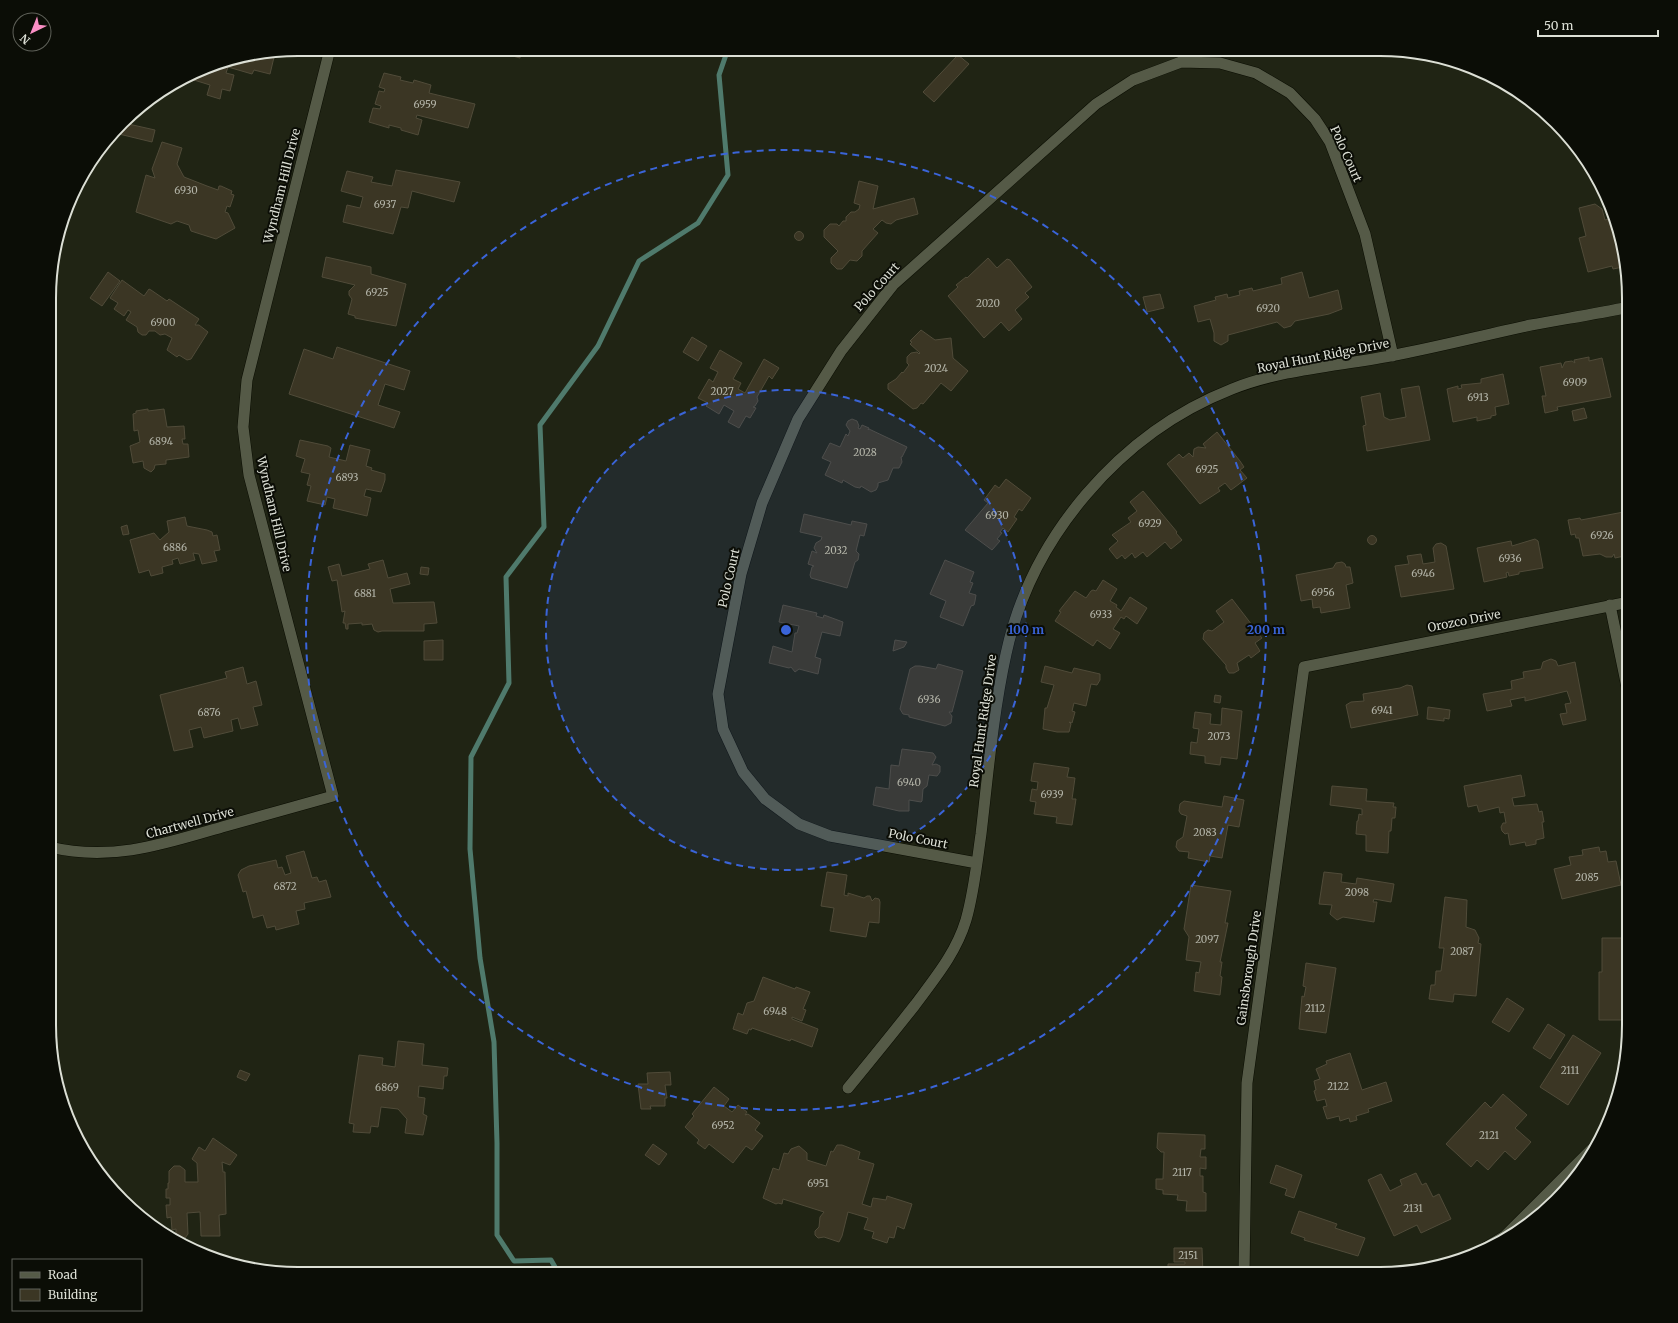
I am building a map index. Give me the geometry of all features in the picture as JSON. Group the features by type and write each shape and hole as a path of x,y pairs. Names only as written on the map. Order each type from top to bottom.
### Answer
{"street":[{"name":"Wyndham Hill Drive","path":"328,56 247,380 243,426 249,475 333,796"},
{"name":"Polo Court","path":"977,863 830,836 799,824 765,799 743,772 723,729 718,694 741,574 762,503 798,418 841,350 893,285 1096,104 1133,80 1181,62 1220,63 1256,73 1290,92 1315,119 1330,142 1364,234 1393,356"},
{"name":"Royal Hunt Ridge Drive","path":"848,1088 945,966 966,919 977,863 995,720 1005,655 1014,619 1029,583 1051,540 1096,483 1117,462 1156,430 1200,403 1235,388 1284,374 1393,356 1530,326 1622,308"},
{"name":"Orozco Drive","path":"1304,667 1622,603"},
{"path":"1610,605 1622,663"},
{"name":"Gainsborough Drive","path":"1244,1267 1246,1083 1304,667"},
{"name":"Chartwell Drive","path":"56,848 109,854 156,847 333,796"},
{"path":"1517,1224 1581,1159"}],"building":[{"path":"957,56 959,56 969,64 934,102 923,92"},
{"path":"274,58 270,74 254,70 252,74 228,67 226,73 234,75 230,91 222,89 220,99 207,95 210,85 194,80 206,74 236,64"},
{"path":"384,73 401,77 400,80 413,83 414,80 431,85 429,93 475,104 468,128 417,115 416,118 422,120 418,135 401,130 401,128 389,125 389,128 369,122 373,108 380,109 381,106 375,104 379,91 384,92 385,89 379,87"},
{"path":"130,124 155,130 152,142 120,134"},
{"path":"162,142 182,148 177,164 184,177 218,190 219,186 221,186 232,191 231,194 234,195 230,207 227,206 225,212 228,213 235,228 216,239 191,231 189,225 177,221 171,224 136,212 146,175 155,178 152,169"},
{"path":"396,170 460,182 454,202 412,191 408,208 401,207 393,234 343,222 347,205 360,208 363,197 341,191 347,171 373,177 371,182 392,186"},
{"path":"859,181 878,186 873,209 914,198 918,214 896,220 891,224 882,220 873,229 878,233 862,251 862,256 857,261 850,260 842,269 837,269 831,263 831,258 838,251 824,237 824,230 830,224 837,224 839,226 843,221 846,221 846,217 851,212 855,212 859,209 860,205 854,203"},
{"path":"1595,204 1602,209 1605,220 1609,219 1614,236 1620,268 1613,269 1612,266 1588,272 1579,238 1586,236 1579,208"},
{"path":"797,232 801,232 803,236 801,240 797,240 795,238 795,234"},
{"path":"326,257 371,267 371,274 406,284 396,326 355,318 355,316 348,314 352,299 349,295 349,291 355,285 322,277"},
{"path":"988,258 997,268 1007,259 1010,260 1032,287 1025,293 1029,297 1015,310 1022,319 1009,331 1001,322 984,338 948,296 958,287 956,285 966,277 967,278"},
{"path":"108,272 120,281 102,306 90,298"},
{"path":"1302,272 1309,298 1338,290 1342,309 1329,314 1295,321 1291,326 1284,328 1277,322 1228,335 1228,341 1221,345 1214,341 1214,333 1210,319 1198,322 1194,306 1216,300 1215,297 1227,294 1228,298 1240,295 1239,291 1252,288 1253,291 1282,284 1281,278"},
{"path":"122,280 144,296 149,289 167,301 169,299 199,319 195,325 199,325 208,332 191,359 187,360 179,355 177,357 167,350 172,338 165,334 160,335 155,331 149,331 146,335 142,335 138,332 137,327 126,320 131,312 128,310 124,316 114,309 118,303 110,298"},
{"path":"1160,294 1164,308 1147,312 1143,297"},
{"path":"921,330 935,340 951,338 953,358 968,371 951,391 941,383 923,404 921,403 917,408 913,409 888,389 888,384 896,379 902,372 903,373 909,365 907,363 907,357 911,353 920,353 910,344 912,342 910,341"},
{"path":"692,337 707,346 698,361 683,352"},
{"path":"337,347 410,371 404,390 385,384 378,405 400,412 394,428 289,394 304,349 333,359"},
{"path":"720,350 742,363 733,379 741,383 738,389 745,393 764,359 779,368 772,379 769,376 757,397 758,401 753,407 756,408 750,418 746,416 739,428 728,422 734,411 724,405 719,414 706,406 708,403 698,398 709,379 713,382 718,372 710,368"},
{"path":"1589,357 1589,361 1602,358 1611,397 1557,407 1558,410 1545,413 1542,396 1546,396 1540,367 1561,363 1562,368 1565,362 1572,361 1575,363 1574,360"},
{"path":"1503,374 1509,404 1495,407 1496,415 1491,416 1491,418 1477,421 1477,417 1453,422 1447,389 1458,386 1458,389 1462,388 1461,385 1481,383 1481,379"},
{"path":"1419,386 1430,440 1367,451 1363,426 1366,425 1361,397 1380,393 1384,417 1390,420 1406,417 1401,389"},
{"path":"1584,408 1587,418 1574,421 1572,411"},
{"path":"148,409 148,411 164,409 167,427 184,426 185,439 182,439 183,444 188,444 189,457 166,460 166,464 155,465 151,472 144,468 143,461 133,463 130,446 140,442 138,430 134,431 133,414 136,413 136,411"},
{"path":"852,419 857,421 859,426 858,428 860,429 862,425 869,428 868,430 869,429 907,447 901,457 902,462 899,468 893,468 888,480 878,483 876,490 871,492 861,486 860,488 855,487 843,480 842,483 825,475 831,462 822,458 830,443 840,447 846,434 848,436 850,431 846,425 848,421"},
{"path":"1217,432 1244,467 1240,470 1247,478 1231,490 1225,483 1218,488 1220,491 1200,504 1167,464 1179,454 1183,458 1189,453 1193,457 1194,449 1198,447 1206,448 1203,444"},
{"path":"300,440 328,446 331,448 329,457 346,461 350,445 370,450 366,466 372,468 371,470 385,474 385,480 381,492 366,489 364,496 371,498 367,516 333,508 335,499 327,497 325,505 307,501 311,486 307,485 310,474 301,472 305,459 296,456"},
{"path":"1006,479 1031,498 1022,511 1019,509 1014,517 1017,519 1008,532 1003,528 1000,532 1002,533 997,539 1000,541 992,550 965,530 988,503 984,500 995,485 999,488"},
{"path":"1143,491 1182,540 1171,549 1165,542 1147,557 1143,552 1135,558 1132,553 1125,559 1122,555 1117,559 1109,549 1118,541 1112,535 1131,522 1128,518 1137,511 1130,502"},
{"path":"1622,512 1622,556 1615,558 1614,554 1612,557 1606,557 1600,554 1583,556 1579,538 1576,538 1575,534 1571,535 1568,520 1580,518 1581,520"},
{"path":"804,514 851,525 852,521 867,524 864,536 860,535 856,551 859,554 858,560 855,562 847,588 811,578 810,575 812,567 814,566 808,564 812,551 817,553 814,548 816,543 821,540 822,537 800,532"},
{"path":"185,517 187,526 207,530 212,532 213,536 217,535 220,550 214,551 217,561 202,564 199,554 193,553 195,560 180,564 178,558 172,560 173,564 162,567 163,573 151,576 149,570 139,573 130,540 154,533 160,540 169,532 167,521"},
{"path":"127,525 129,534 123,535 121,527"},
{"path":"1372,535 1377,540 1372,545 1367,540"},
{"path":"1535,539 1538,541 1543,568 1519,572 1519,574 1509,576 1508,572 1506,573 1507,577 1484,582 1477,548 1511,541 1512,546"},
{"path":"1441,543 1446,546 1454,589 1401,597 1395,566 1409,564 1407,556 1421,554 1423,564 1435,562 1433,548 1436,544"},
{"path":"383,560 388,578 407,573 410,584 390,589 393,603 434,602 437,623 424,624 424,631 378,632 374,630 372,624 362,625 362,623 348,624 348,629 346,629 345,623 343,623 345,611 342,612 337,580 332,581 328,567 339,564 342,576 370,569 368,564"},
{"path":"945,560 974,572 970,582 973,583 969,593 976,595 975,601 974,605 971,606 963,626 940,617 946,601 930,594"},
{"path":"1342,562 1346,567 1350,567 1353,583 1346,585 1350,608 1321,613 1320,607 1313,608 1312,599 1301,601 1296,575 1333,568 1336,563"},
{"path":"421,567 429,568 428,575 420,574"},
{"path":"1103,580 1117,589 1110,601 1117,605 1116,607 1121,611 1130,597 1147,608 1137,624 1126,616 1124,619 1121,617 1113,629 1120,633 1110,649 1097,640 1093,646 1055,621 1061,612 1059,611 1075,591 1086,598 1091,591 1096,591"},
{"path":"1232,599 1262,638 1255,643 1260,651 1251,658 1249,655 1237,663 1239,670 1234,673 1229,673 1226,665 1203,639 1204,633 1208,630 1212,631 1224,622 1216,611"},
{"path":"783,605 817,613 816,616 823,618 824,615 843,622 840,636 822,632 815,657 821,659 818,674 799,669 795,672 791,667 789,668 769,663 773,646 792,652 795,633 797,633 799,626 779,622"},
{"path":"443,640 443,660 424,660 424,641"},
{"path":"895,640 907,642 904,647 893,651"},
{"path":"1551,659 1556,661 1558,666 1575,662 1586,720 1563,725 1560,714 1567,713 1565,704 1571,703 1567,691 1525,701 1525,697 1510,700 1512,706 1487,711 1483,694 1512,689 1511,681 1524,678 1523,672 1541,669 1543,662"},
{"path":"938,664 963,671 952,712 949,712 952,716 951,723 945,726 909,717 909,715 903,714 900,709 910,669 915,666 920,666 936,669"},
{"path":"1045,666 1072,673 1074,668 1100,674 1100,680 1097,685 1091,684 1086,706 1074,703 1072,711 1075,712 1072,723 1069,722 1071,724 1069,732 1057,732 1043,729 1045,708 1047,708 1054,685 1041,682"},
{"path":"243,667 247,684 256,681 262,705 253,707 258,725 241,729 238,718 231,720 233,731 204,738 201,727 189,730 193,747 174,751 160,695 227,678 225,672"},
{"path":"1407,685 1412,686 1418,715 1351,728 1346,705 1351,702 1364,701 1363,694 1400,688"},
{"path":"1215,695 1221,696 1220,703 1214,702"},
{"path":"1428,707 1450,710 1449,719 1444,718 1444,721 1427,719"},
{"path":"1222,708 1242,711 1237,759 1221,757 1220,765 1205,763 1205,756 1190,754 1191,742 1197,743 1199,729 1193,728 1195,712 1211,714 1210,724 1221,725"},
{"path":"902,749 933,753 936,757 932,765 936,764 940,766 940,772 937,776 929,775 927,786 923,789 921,802 909,800 909,811 899,811 873,805 876,787 889,789 891,765 899,766"},
{"path":"1034,763 1069,768 1067,777 1075,778 1072,799 1076,799 1072,825 1056,823 1057,817 1034,814 1036,802 1030,801 1032,789 1037,790 1038,782 1031,781"},
{"path":"1521,775 1525,796 1512,798 1514,806 1537,804 1539,812 1542,811 1544,822 1542,822 1544,838 1536,840 1536,844 1526,846 1525,842 1510,845 1508,833 1505,834 1502,831 1501,827 1503,823 1506,823 1504,812 1500,813 1499,807 1479,812 1477,805 1468,807 1464,786"},
{"path":"1332,786 1367,789 1366,801 1394,803 1393,807 1396,807 1395,818 1392,818 1391,831 1389,831 1388,853 1366,851 1366,835 1356,834 1357,821 1359,814 1362,815 1362,809 1330,805"},
{"path":"1224,796 1244,800 1239,827 1228,825 1222,858 1210,856 1209,862 1188,858 1189,852 1179,851 1176,847 1177,841 1183,837 1187,816 1181,814 1179,811 1180,804 1184,801 1222,807"},
{"path":"1599,847 1600,852 1606,851 1608,862 1616,861 1621,885 1562,899 1554,869 1571,865 1569,857 1583,855 1582,850"},
{"path":"304,851 312,878 317,877 319,882 326,880 331,897 304,903 305,909 296,911 299,924 276,930 275,926 267,928 263,915 253,918 246,891 243,892 238,875 241,870 249,866 276,860 278,868 282,867 285,875 291,873 286,856"},
{"path":"827,872 847,875 844,895 848,896 848,893 864,898 870,896 872,901 875,898 879,899 879,923 869,922 866,937 830,931 834,908 821,906"},
{"path":"1324,872 1342,874 1341,882 1356,884 1357,878 1394,884 1391,902 1374,899 1373,902 1377,902 1374,922 1343,917 1337,920 1330,914 1332,905 1319,904"},
{"path":"1191,885 1231,891 1225,923 1228,923 1220,962 1222,962 1220,976 1222,977 1220,995 1194,991 1196,972 1199,973 1201,962 1186,960 1189,937 1184,929"},
{"path":"1445,897 1467,900 1466,927 1475,930 1479,938 1478,943 1481,944 1476,996 1454,994 1453,1002 1429,999 1431,985 1435,985 1436,971 1441,971 1444,948 1439,948"},
{"path":"1602,938 1622,938 1622,1020 1599,1020 1599,972 1602,972"},
{"path":"1306,963 1336,968 1326,1033 1299,1029 1302,996 1304,997 1306,987 1303,986"},
{"path":"763,977 795,989 796,987 810,992 803,1009 806,1010 802,1021 792,1017 792,1019 818,1029 812,1047 791,1039 790,1041 752,1028 751,1030 749,1029 747,1034 733,1029 738,1013 743,1015 747,1003 754,1001"},
{"path":"1507,998 1524,1009 1509,1032 1492,1022"},
{"path":"1548,1024 1565,1035 1550,1059 1533,1048"},
{"path":"1573,1035 1601,1053 1568,1105 1540,1087"},
{"path":"398,1041 424,1044 422,1065 448,1068 447,1076 444,1076 443,1089 419,1086 418,1097 425,1098 423,1114 427,1116 423,1135 405,1133 407,1119 398,1109 381,1107 378,1127 371,1126 370,1133 353,1132 354,1124 349,1123 359,1055 383,1058 382,1065 395,1067"},
{"path":"1350,1053 1362,1090 1386,1082 1392,1101 1368,1109 1369,1112 1356,1116 1357,1120 1350,1122 1349,1118 1340,1121 1339,1116 1327,1119 1323,1107 1327,1106 1325,1099 1317,1101 1314,1091 1316,1090 1314,1081 1320,1079 1316,1069 1327,1064 1326,1061"},
{"path":"240,1070 250,1074 246,1081 237,1077"},
{"path":"670,1072 671,1085 665,1085 667,1098 665,1098 665,1106 650,1106 651,1109 641,1109 638,1084 648,1084 647,1073"},
{"path":"714,1087 729,1099 724,1106 732,1112 738,1105 747,1112 745,1115 748,1114 760,1123 755,1130 763,1136 752,1150 746,1146 733,1163 709,1144 705,1149 697,1143 699,1140 685,1127 694,1116 692,1114"},
{"path":"1503,1094 1527,1115 1515,1128 1531,1142 1515,1160 1505,1151 1488,1170 1477,1160 1471,1167 1446,1144 1485,1102 1491,1108"},
{"path":"1158,1133 1205,1135 1205,1149 1201,1149 1200,1157 1206,1157 1206,1169 1200,1168 1200,1176 1203,1176 1203,1192 1206,1193 1206,1211 1186,1211 1187,1201 1177,1200 1178,1195 1163,1194 1163,1190 1156,1189 1156,1179 1163,1179 1164,1152 1161,1152 1157,1148"},
{"path":"213,1138 237,1155 230,1165 222,1162 223,1172 225,1172 226,1214 219,1215 220,1236 201,1236 200,1212 187,1213 188,1234 185,1238 183,1238 176,1234 176,1229 172,1230 171,1217 167,1218 166,1205 170,1205 170,1198 166,1198 166,1189 168,1189 169,1183 169,1171 174,1166 180,1166 185,1170 185,1182 198,1182 197,1163 192,1159 199,1147 205,1151"},
{"path":"653,1144 667,1154 659,1165 645,1155"},
{"path":"837,1145 842,1145 860,1152 858,1159 874,1164 862,1204 871,1207 873,1198 886,1200 887,1196 912,1204 904,1229 897,1226 894,1238 889,1237 887,1243 872,1238 874,1232 864,1229 868,1218 848,1212 839,1242 824,1237 818,1238 815,1235 815,1231 819,1227 820,1217 824,1212 783,1199 782,1204 776,1204 763,1198 773,1168 779,1170 784,1153 788,1154 791,1149 799,1146 807,1153 807,1160 826,1166 831,1151 833,1152"},
{"path":"1276,1165 1302,1175 1294,1198 1285,1195 1287,1189 1270,1183"},
{"path":"1416,1173 1422,1185 1426,1183 1433,1197 1439,1194 1451,1219 1421,1233 1417,1225 1394,1236 1368,1180 1381,1174 1390,1191 1402,1185 1400,1180"},
{"path":"1299,1211 1337,1224 1335,1228 1365,1238 1358,1256 1304,1240 1305,1238 1291,1233"},
{"path":"1174,1248 1202,1248 1203,1267 1168,1267 1168,1264 1185,1264 1185,1262 1174,1262"}],"waterway":[{"path":"555,1267 551,1260 514,1261 497,1235 497,1143 494,1042 480,958 470,849 471,757 509,683 506,577 544,527 540,425 598,346 639,261 698,223 728,175 719,75 726,56"}]}
